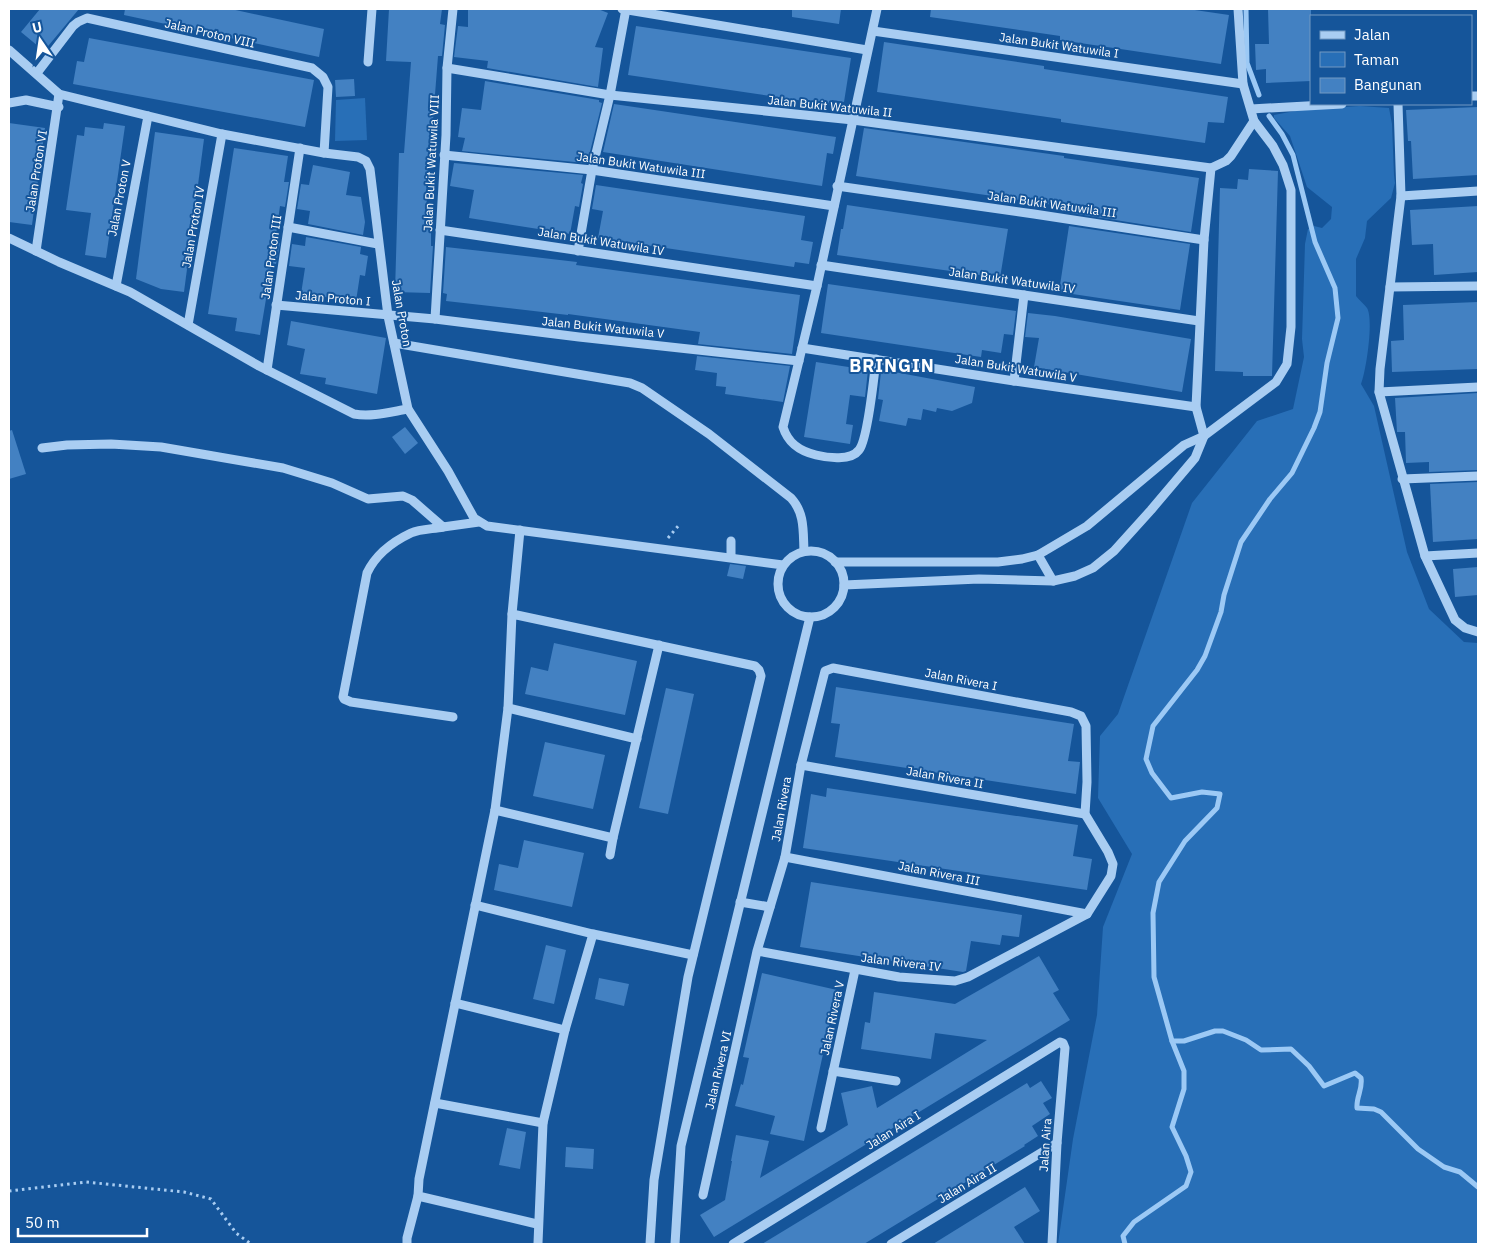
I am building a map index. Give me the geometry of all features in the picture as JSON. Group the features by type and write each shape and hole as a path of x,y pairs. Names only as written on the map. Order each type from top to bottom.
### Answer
{"street":[{"path":"368,62 372,9"},
{"name":"Jalan Bukit Watuwila VIII","path":"434,319 444,155 447,68 453,9"},
{"path":"578,250 592,170 610,95 625,9 867,50"},
{"path":"876,359 861,448 850,456 823,457 806,453 790,441 783,426 817,286 837,186 877,9"},
{"path":"835,562 998,562 1022,559 1038,554 1087,526 1184,445 1204,436 1276,382 1286,364 1291,327 1291,190 1283,165 1273,146 1254,121 1250,109 1243,84 1238,9"},
{"name":"Jalan Proton VIII","path":"36,73 74,26 87,18 312,68 323,76 328,87 324,153"},
{"name":"Jalan Bukit Watuwila I","path":"873,31 1243,84"},
{"name":"Jalan Proton","path":"9,50 59,94 222,134 324,153 358,157 366,161 370,168 388,316 408,409"},
{"name":"Jalan Bukit Watuwila II","path":"447,68 610,95 853,120 1211,168"},
{"name":"Jalan Proton VI","path":"36,251 59,106 59,94"},
{"path":"9,103 26,100 59,106"},
{"path":"1250,109 1324,105"},
{"path":"1398,105 1401,196 1379,392 1425,556 1455,620 1465,628 1478,632"},
{"name":"Jalan Proton V","path":"116,286 148,116"},
{"path":"844,586 978,579 1053,581 1075,576 1093,568 1114,551 1151,510 1195,458 1204,436 1196,407 1204,240 1211,168 1226,161 1231,156 1254,121"},
{"name":"Jalan Proton IV","path":"188,325 222,134"},
{"name":"Jalan Proton III","path":"267,370 300,148"},
{"name":"Jalan Bukit Watuwila III","path":"444,155 592,170 834,206"},
{"name":"Jalan Bukit Watuwila III","path":"837,186 1204,240"},
{"path":"1401,196 1478,191"},
{"path":"288,227 378,244"},
{"name":"Jalan Bukit Watuwila IV","path":"440,230 817,286"},
{"path":"9,238 130,292 267,370 354,414 370,415 408,409 448,471 474,518 487,526 783,565"},
{"name":"Jalan Bukit Watuwila IV","path":"821,265 1199,321"},
{"path":"1390,287 1478,286"},
{"path":"1014,381 1024,295"},
{"name":"Jalan Proton I","path":"276,305 434,319"},
{"name":"Jalan Bukit Watuwila V","path":"434,319 799,361"},
{"path":"394,342 630,383 642,388 709,434 796,503 802,517 804,552"},
{"name":"Jalan Bukit Watuwila V","path":"802,348 1196,407"},
{"path":"1379,392 1478,387"},
{"path":"42,448 103,444 161,447 283,468 332,483 368,498 404,496 412,500 443,527"},
{"path":"1402,479 1478,476"},
{"path":"453,717 351,702 344,700 343,697 367,573 372,562 380,552 412,533 479,522"},
{"path":"407,1244 495,810 508,708 512,614 520,530"},
{"path":"730,541 731,557"},
{"path":"804,552 821,552 835,562 840,569 844,586 839,600 830,611 810,617 802,616 788,609 780,596 778,580 783,565 789,559 804,552"},
{"path":"1425,556 1478,553"},
{"path":"1038,554 1053,581"},
{"path":"512,614 755,666 761,676 693,955 654,1180 650,1244"},
{"path":"675,1244 681,1146 810,617"},
{"path":"610,855 659,645"},
{"name":"Jalan Rivera I","path":"825,671 833,668 1071,712 1081,716 1086,726 1087,782 1085,814"},
{"name":"Jalan Rivera","path":"758,951 785,857 801,765 825,671"},
{"path":"508,708 637,738"},
{"name":"Jalan Rivera II","path":"801,765 1085,814"},
{"path":"495,810 613,838"},
{"path":"1085,814 1108,852 1112,864 1111,876 1088,914"},
{"name":"Jalan Rivera III","path":"785,857 1088,914"},
{"path":"740,902 770,908"},
{"path":"475,905 592,934 693,955"},
{"name":"Jalan Rivera IV","path":"758,951 899,977 955,980 962,979 1088,914"},
{"path":"538,1243 543,1123 565,1030 592,934"},
{"name":"Jalan Rivera VI","path":"703,1195 758,951"},
{"name":"Jalan Rivera V","path":"821,1128 855,970"},
{"path":"455,1003 565,1030"},
{"name":"Jalan Aira I","path":"733,1244 1055,1044 1063,1043 1065,1048"},
{"name":"Jalan Aira","path":"1052,1244 1057,1143 1065,1048"},
{"name":"Jalan Rivera V","path":"833,1071 896,1081"},
{"path":"435,1103 543,1123"},
{"name":"Jalan Aira II","path":"890,1244 1057,1143"},
{"path":"418,1196 538,1224"}],"path":[{"path":"9,1191 86,1182 184,1192 211,1199 236,1233 251,1244"}],"green space":[{"path":"365,98 367,140 335,141 336,100"},
{"path":"1360,106 1389,108 1392,124 1395,183 1391,198 1367,221 1365,238 1356,259 1356,296 1367,308 1370,323 1367,358 1361,384 1374,406 1407,552 1429,609 1464,642 1478,643 1478,1244 1058,1244 1073,1139 1097,1015 1103,927 1132,854 1098,798 1100,736 1118,714 1192,503 1257,421 1293,409 1304,357 1302,339 1305,244 1308,229 1314,226 1322,228 1331,219 1332,207 1307,187 1290,136 1274,118 1274,115 1300,110"}],"building":[{"path":"40,9 79,9 44,51 21,32"},
{"path":"125,9 231,9 324,29 319,57 124,15"},
{"path":"389,9 442,9 440,24 445,25 442,56 438,56 425,223 431,224 431,246 433,246 430,293 395,292 399,153 404,153 411,62 386,61"},
{"path":"468,9 598,9 608,13 595,47 603,48 598,87 487,68 488,61 454,57 458,26 468,27"},
{"path":"792,9 841,9 839,24 792,17"},
{"path":"931,9 1188,9 1229,15 1221,64 1060,40 1060,36 930,17"},
{"path":"1268,9 1311,9 1310,81 1266,83 1266,69 1256,70 1255,44 1269,44"},
{"path":"636,26 851,58 844,102 832,100 831,105 628,75"},
{"path":"89,38 314,80 305,127 73,84 77,61 84,62"},
{"path":"884,42 1044,66 1044,69 1228,97 1224,123 1208,122 1205,143 1061,122 1061,119 877,92"},
{"path":"354,79 355,96 336,97 335,80"},
{"path":"485,81 599,100 602,103 589,156 586,156 585,163 462,151 465,138 458,137 462,108 481,110"},
{"path":"614,104 836,137 833,154 827,153 822,186 603,152"},
{"path":"1478,107 1478,175 1413,179 1411,141 1408,141 1406,110"},
{"path":"9,123 45,128 32,225 9,222"},
{"path":"104,123 125,126 106,258 85,255 91,213 66,210 77,135 84,136 85,127 103,129"},
{"path":"864,128 1064,156 1064,158 1199,178 1191,232 1071,213 1072,210 1061,208 1061,206 856,176"},
{"path":"155,132 204,139 184,292 161,289 136,279"},
{"path":"234,148 288,156 284,182 289,182 285,207 280,206 275,242 280,243 276,264 272,263 260,335 235,331 237,318 208,314"},
{"path":"454,163 583,175 579,207 575,206 570,234 469,218 474,190 450,186"},
{"path":"313,165 350,172 346,195 361,197 365,222 363,235 308,224 310,211 297,209 301,184 309,185"},
{"path":"1249,169 1278,171 1272,376 1243,376 1243,372 1215,371 1220,188 1237,189 1238,179 1248,180"},
{"path":"596,185 805,216 801,240 813,242 809,264 795,262 794,267 598,238 603,211 592,209"},
{"path":"847,205 1008,229 1000,278 837,255"},
{"path":"1478,206 1478,272 1434,275 1433,244 1412,245 1410,210"},
{"path":"1069,226 1190,244 1180,310 1059,292"},
{"path":"306,237 361,247 360,254 368,256 365,276 360,275 356,301 301,294 305,268 289,266 292,244 305,246"},
{"path":"446,247 577,262 576,265 800,295 792,354 698,344 700,332 568,314 446,301 447,294 443,293"},
{"path":"828,284 1016,311 1013,335 1004,334 1001,353 982,350 981,357 821,333"},
{"path":"1478,302 1478,369 1392,372 1391,341 1404,340 1403,305"},
{"path":"1028,313 1191,339 1182,392 1034,367 1039,338 1025,337"},
{"path":"291,321 386,338 377,394 325,384 326,378 300,374 305,349 287,345"},
{"path":"697,356 790,366 783,402 725,394 726,387 716,386 717,373 695,370"},
{"path":"816,362 868,370 865,397 850,395 846,424 853,425 850,444 804,437"},
{"path":"889,371 975,387 972,403 952,411 937,408 936,412 923,409 921,420 908,418 906,426 879,421 883,400 878,399 881,372 889,373"},
{"path":"1478,393 1478,470 1429,472 1429,462 1406,463 1405,432 1397,432 1395,398"},
{"path":"405,427 418,443 405,454 392,437"},
{"path":"12,430 26,474 9,479 9,431"},
{"path":"1478,482 1478,539 1433,542 1430,484"},
{"path":"730,564 746,566 743,579 727,576"},
{"path":"1478,567 1478,595 1455,597 1453,569"},
{"path":"554,643 637,661 625,715 525,694 531,667 548,671"},
{"path":"836,687 1074,724 1068,761 1080,762 1076,794 835,757 840,724 831,723"},
{"path":"666,688 694,694 668,814 639,808"},
{"path":"545,742 605,755 593,809 533,796"},
{"path":"827,788 1078,825 1073,856 1092,859 1087,890 803,848 811,794 826,797"},
{"path":"524,840 584,853 572,907 494,890 499,864 518,868"},
{"path":"811,882 1022,915 1019,937 1002,935 1000,945 971,941 966,971 963,972 800,947"},
{"path":"546,945 566,950 554,1004 533,999"},
{"path":"1039,956 1059,990 1053,993 1070,1020 714,1237 700,1215 725,1200 736,1135 769,1141 760,1178 848,1125 841,1093 872,1086 877,1108 987,1040 935,1033 931,1059 861,1049 865,1022 870,1023 874,992 955,1004"},
{"path":"762,973 837,990 804,1141 770,1134 775,1116 735,1106 741,1084 743,1085 749,1058 743,1057"},
{"path":"599,978 629,984 624,1006 595,999"},
{"path":"1041,1081 1052,1098 1043,1103 1050,1114 1032,1126 1038,1136 1025,1146 864,1244 762,1244 1027,1083 1030,1088"},
{"path":"507,1128 526,1132 520,1169 499,1165"},
{"path":"566,1147 594,1149 593,1169 565,1167"},
{"path":"1025,1187 1040,1211 1014,1227 1025,1244 933,1244"}],"waterway":[{"path":"1246,9 1247,63 1259,95"},
{"path":"1125,1244 1123,1236 1134,1222 1186,1186 1191,1172 1186,1156 1172,1127 1184,1089 1184,1071 1172,1041 1154,977 1153,913 1159,882 1185,841 1217,808 1220,794 1202,792 1171,798 1152,773 1146,759 1153,726 1197,670 1205,656 1221,612 1224,595 1241,542 1270,499 1292,473 1314,428 1320,412 1327,363 1338,318 1335,288 1315,242 1293,155 1282,134 1269,116"},
{"path":"1172,1041 1184,1041 1215,1031 1223,1031 1246,1040 1261,1050 1291,1049 1309,1066 1324,1086 1355,1073 1361,1078 1357,1108 1374,1109 1381,1112 1418,1149 1444,1167 1460,1172 1478,1187"}],"district":[{"name":"BRINGIN","path":"892,365"}]}
